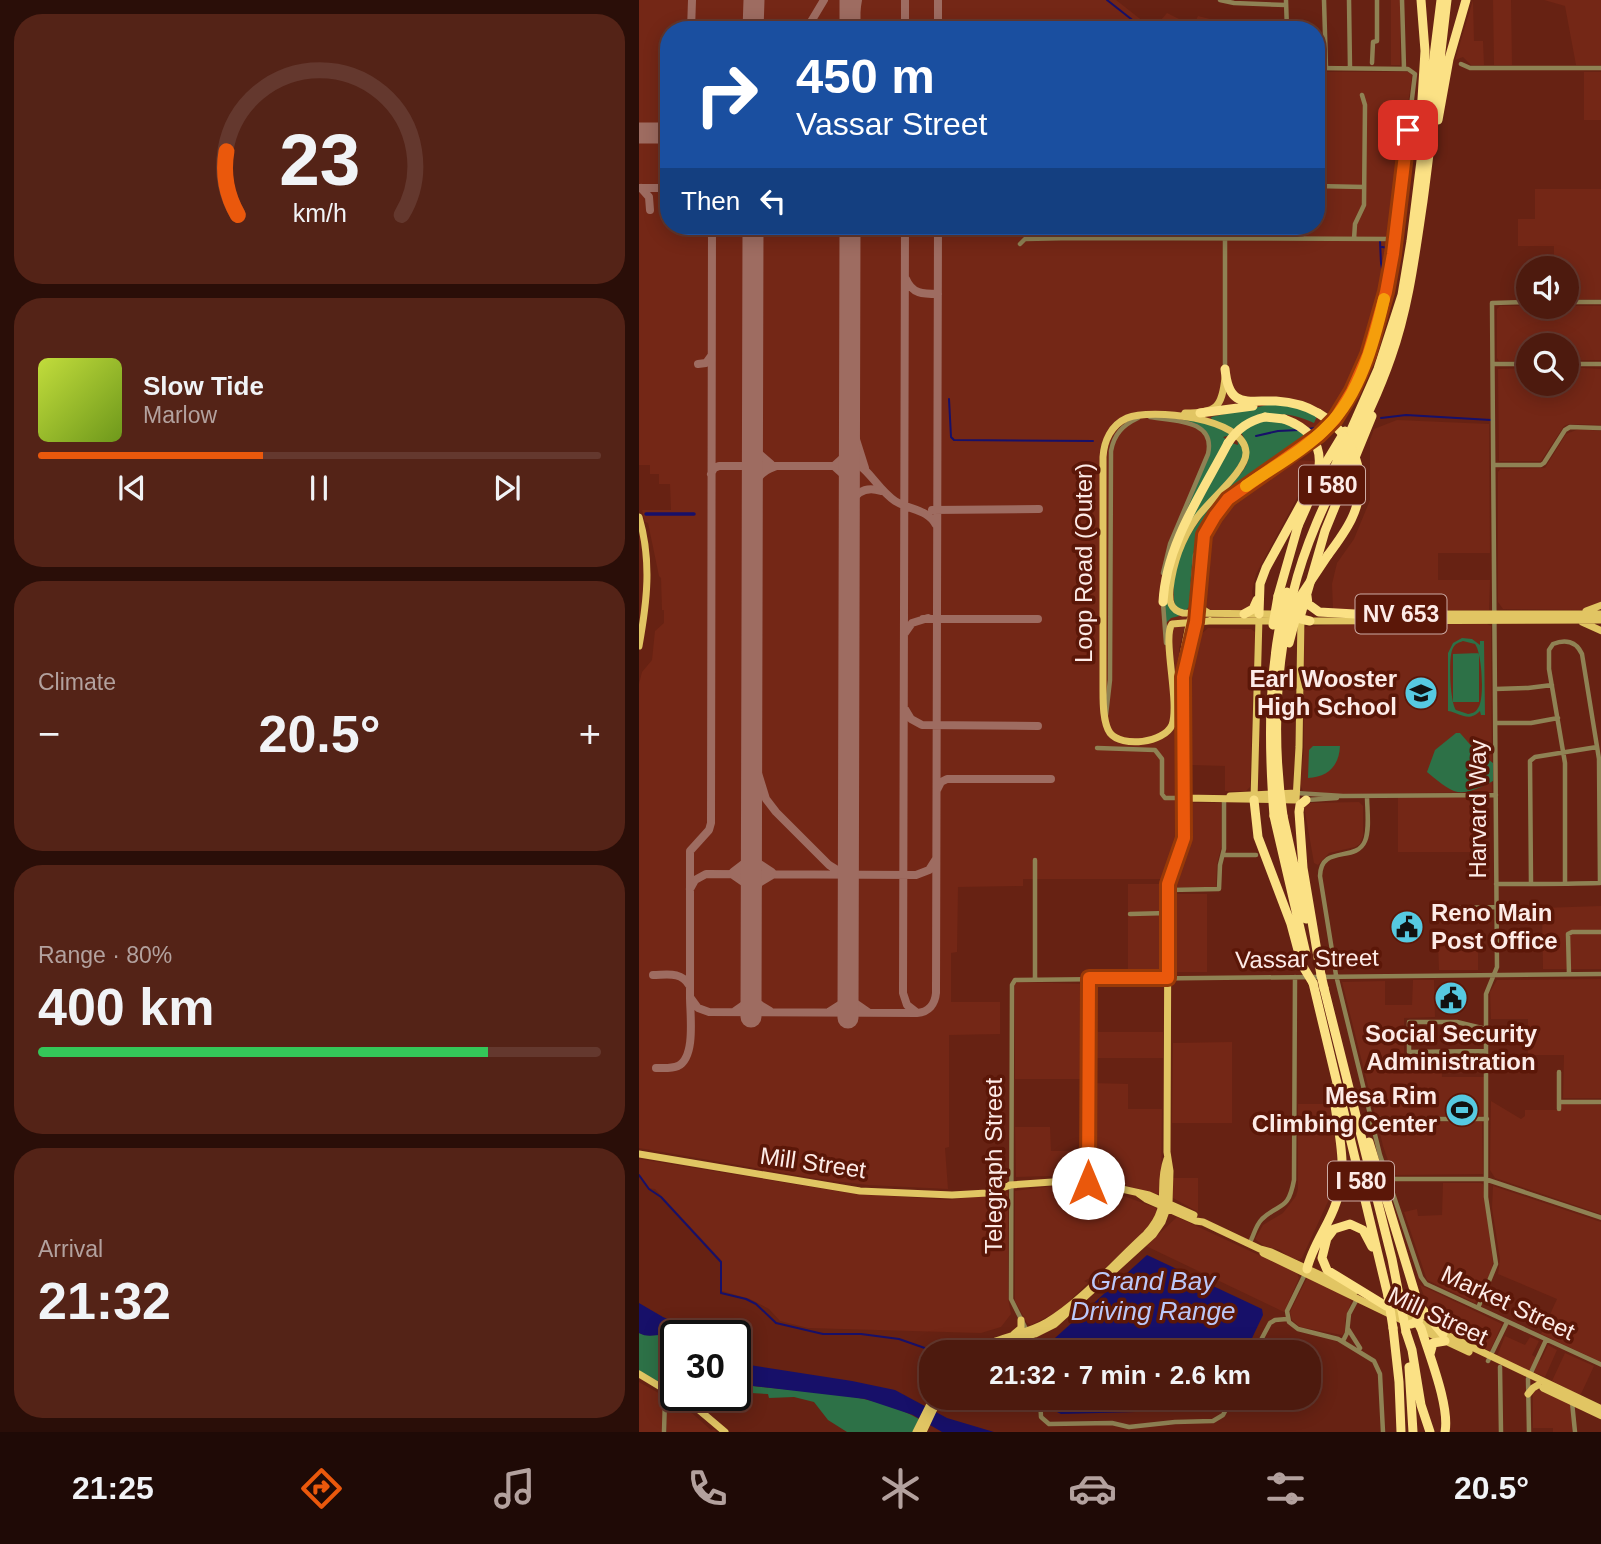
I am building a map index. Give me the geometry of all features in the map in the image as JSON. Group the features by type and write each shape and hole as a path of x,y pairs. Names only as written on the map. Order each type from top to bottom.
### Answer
{"highway":[{"path":"1421,0 1425,51 1420,136 1427,144 1437,126 1452,47 1466,2"},
{"name":"I 580","path":"1286,594 1299,568 1317,517 1382,381 1400,329 1412,277 1441,0"},
{"name":"I 580","path":"1401,1432 1399,1382 1385,1281 1332,1066 1317,987 1321,975 1312,964 1290,855 1279,816 1277,665 1286,594 1311,519 1378,369 1399,307 1427,144 1447,0"},
{"path":"1225,369 1228,386 1239,399 1252,403 1279,401 1296,404 1318,413 1337,426 1354,453 1360,477 1355,513 1302,594 1287,649 1277,665"},
{"path":"1259,595 1265,607 1296,618 1325,531 1370,424 1382,381"},
{"path":"1201,413 1279,401"},
{"path":"1162,602 1172,551 1228,443 1241,427 1265,417 1284,419 1296,424 1316,446 1320,457 1319,477 1298,526 1286,594 1271,645 1277,665"},
{"path":"1259,617 1260,584 1266,568 1336,444 1356,420"},
{"path":"1307,591 1307,602 1314,610 1355,614"},
{"path":"1246,617 1259,595"},
{"path":"1254,797 1256,827 1261,847 1291,925 1312,964"},
{"path":"1299,798 1297,831 1317,987"},
{"name":"I 580","path":"1317,987 1351,1098 1401,1305 1414,1326 1413,1432"},
{"path":"1306,1271 1337,1202 1342,1175 1343,1153 1332,1066"},
{"path":"1351,1098 1365,1131 1421,1315 1414,1326 1412,1350 1421,1405 1431,1432"},
{"path":"1306,1271 1312,1266 1327,1236 1342,1225 1352,1224 1361,1228 1369,1238 1385,1281"},
{"path":"1327,1236 1322,1258 1327,1270 1387,1301"},
{"path":"1416,1298 1429,1321 1444,1337 1432,1344 1430,1359"},
{"path":"1414,1326 1430,1359 1445,1406 1445,1432"}],"main road":[{"path":"1157,416 1212,410 1221,400 1225,369"},
{"name":"Loop Road (Outer)","path":"1172,659 1173,719 1165,734 1151,740 1119,739 1109,731 1103,691 1104,450 1108,436 1120,422 1132,417 1186,417 1213,423 1236,433 1245,448 1241,468 1201,512 1187,533 1176,558 1170,603 1179,612 1193,618"},
{"path":"639,517 648,589 639,646"},
{"path":"1198,601 1202,609 1211,614"},
{"path":"1575,614 1601,605"},
{"path":"1193,618 1373,619 1375,612"},
{"name":"NV 653","path":"1296,618 1375,612 1601,620"},
{"path":"1172,659 1168,635 1172,624 1193,618 1211,614 1246,617 1259,636"},
{"name":"NV 653","path":"1296,618 1601,614"},
{"path":"1254,797 1259,617"},
{"path":"1183,649 1193,618"},
{"path":"1183,677 1193,618"},
{"path":"1184,798 1299,798 1300,635 1296,618"},
{"path":"1259,636 1264,629 1296,618"},
{"path":"1550,620 1583,622 1601,631"},
{"path":"1159,1227 1166,1205 1164,1171 1167,1159 1168,890 1170,872 1183,844 1184,798 1181,627 1173,626 1168,635"},
{"path":"1184,781 1189,791 1203,798"},
{"name":"Mill Street","path":"639,1154 853,1190 941,1195 983,1191 1002,1185 1061,1181 1075,1185 1088,1183 1139,1194 1198,1217 1203,1222"},
{"path":"1011,1340 1029,1333 1058,1315 1150,1231 1166,1205"},
{"name":"Mill Street","path":"1166,1205 1182,1215 1271,1252 1357,1299 1414,1326 1444,1337 1601,1409"},
{"path":"997,1340 1044,1330 1064,1317 1159,1227 1174,1215 1182,1215"},
{"name":"Mill Street","path":"1306,1271 1387,1301 1414,1326"},
{"path":"1092,1292 1105,1273"},
{"path":"1013,1335 1021,1328 1021,1320"},
{"path":"1040,1340 1044,1330"},
{"name":"Mill Street","path":"1489,1359 1500,1367 1529,1378 1601,1416"},
{"path":"639,1374 699,1410 725,1432"},
{"path":"1528,1394 1539,1385"},
{"path":"919,1432 930,1410"}],"street":[{"path":"1220,0 1234,3 1285,2 1286,21"},
{"path":"1324,0 1325,21"},
{"path":"1349,0 1350,68"},
{"path":"1372,64 1372,45 1377,37 1376,0"},
{"path":"1402,0 1404,68"},
{"path":"1193,618 1194,559 1215,516 1231,497 1319,435 1339,413 1356,384 1368,355 1384,298 1395,239 1415,77 1412,70 1404,68 1326,68 1325,34"},
{"path":"1461,64 1470,68 1601,68"},
{"path":"1354,239 1355,225 1364,205 1365,105 1362,95"},
{"path":"1325,187 1364,187"},
{"path":"1020,244 1025,239 1073,238 1395,239"},
{"path":"1225,239 1225,369"},
{"name":"Harvard Way","path":"1478,1308 1496,1264 1486,1197 1487,991 1497,969 1492,303 1516,302"},
{"path":"1579,302 1601,302"},
{"path":"1493,365 1516,365"},
{"path":"1579,365 1601,365"},
{"path":"1146,416 1197,425 1209,441 1208,454 1168,550 1162,580 1164,629 1172,659"},
{"path":"1494,465 1541,465 1565,430 1570,427 1601,428"},
{"path":"1193,618 1198,601 1204,535"},
{"path":"1496,884 1565,884 1600,883 1599,763 1581,652 1574,643 1559,642 1553,644 1549,650 1563,752 1565,884"},
{"path":"1495,689 1552,685"},
{"path":"1495,723 1529,723 1558,718"},
{"path":"1531,884 1531,759 1597,747"},
{"path":"1097,748 1155,750 1162,761 1162,794 1165,798 1184,798"},
{"path":"1299,798 1496,795"},
{"path":"1299,798 1343,796"},
{"name":"Market Street","path":"1367,796 1367,837 1364,844 1357,850 1329,858 1320,869 1336,975 1380,1154 1422,1280 1601,1365"},
{"path":"1168,890 1218,890 1223,855 1224,798"},
{"path":"1223,855 1256,855"},
{"path":"1035,860 1035,978"},
{"path":"1456,908 1496,908"},
{"path":"1130,914 1167,913"},
{"path":"1569,974 1568,934 1601,932"},
{"name":"Vassar Street","path":"1014,981 1035,978 1601,974"},
{"path":"1246,1242 1260,1220 1285,1203 1291,1194 1294,1180 1295,977"},
{"path":"1088,1183 1089,978"},
{"name":"Telegraph Street","path":"1014,981 1011,1299 1032,1340"},
{"path":"1486,1029 1451,1022 1409,1022 1409,1052 1486,1051"},
{"path":"1559,1072 1559,1109"},
{"path":"1559,1102 1601,1101"},
{"path":"1372,1119 1487,1119"},
{"path":"1390,1179 1486,1179 1601,1218"},
{"path":"1306,1271 1288,1309 1287,1319 1292,1326 1332,1336 1369,1356"},
{"path":"1343,1341 1347,1333 1349,1314 1357,1299"},
{"path":"1261,1340 1270,1323 1287,1319"},
{"path":"1489,1359 1508,1322"},
{"path":"1347,1325 1353,1339 1376,1363 1380,1374 1383,1432"},
{"path":"1529,1432 1529,1378 1546,1340"},
{"path":"1500,1367 1501,1432"},
{"path":"1572,1402 1575,1432"},
{"path":"1575,1417 1578,1410 1584,1408"},
{"path":"1041,1410 1044,1421 1050,1424 1112,1423 1133,1430 1175,1422 1217,1420 1226,1410"},
{"path":"664,1432 665,1411"}],"shaded area":[{"path":"639,0 1116,0 1143,21 660,21 660,235 1325,235 1325,72 1409,72 1412,75 1382,294 1354,382 1338,409 1322,428 1251,478 1216,508 1194,550 1190,606 1179,649 1179,840 1164,879 1023,879 1023,886 958,887 957,952 951,953 951,1002 1000,1002 1000,1034 949,1035 949,1147 945,1148 948,1189 825,1180 639,1148 639,684 642,672 652,660 655,631 664,623 661,578 648,523 645,522 642,510 671,510 670,484 659,484 659,474 650,474 650,465 639,465"},
{"path":"1391,0 1400,0 1400,65 1391,65"},
{"path":"1473,0 1474,41 1483,41 1484,65 1471,65 1463,57 1455,60"},
{"path":"1493,0 1511,0 1512,65 1494,65"},
{"path":"1544,0 1601,0 1601,65 1576,65 1565,6"},
{"path":"1167,13 1183,21 1160,21"},
{"path":"1198,16 1214,21 1196,21"},
{"path":"1584,72 1601,72 1601,120 1584,120"},
{"path":"1535,189 1601,189 1601,299 1579,299 1579,256 1554,256 1554,246 1518,246 1518,219 1535,219"},
{"path":"1500,306 1516,306 1516,319 1579,319 1579,306 1601,306 1601,360 1579,360 1579,333 1516,333 1516,361 1499,361 1497,309"},
{"path":"1516,368 1516,396 1579,396 1579,368 1601,369 1601,425 1564,426 1541,461 1499,461 1498,369"},
{"path":"1397,420 1489,424 1490,553 1438,553 1438,580 1490,580 1489,610 1333,610 1332,584 1337,563 1354,539 1370,500 1370,440 1374,429"},
{"path":"1579,429 1601,431 1602,602 1583,610 1503,609 1498,602 1498,472 1500,469 1545,468 1566,434"},
{"path":"1290,460 1317,461 1256,574 1253,600 1247,611 1211,611 1204,604 1203,565 1213,527 1237,497"},
{"path":"1491,626 1492,792 1339,794 1303,791 1300,784 1304,750 1306,627"},
{"path":"1208,628 1251,629 1255,632 1250,787 1246,791 1225,791 1225,766 1190,765 1190,664 1196,639"},
{"path":"1398,796 1477,796 1477,852 1398,852"},
{"path":"1359,802 1363,806 1363,836 1360,844 1329,853 1318,865 1314,863 1304,806 1310,803"},
{"path":"1193,803 1221,803 1221,848 1216,887 1177,887 1174,883 1190,839 1190,807"},
{"path":"1128,884 1163,884 1161,974 1128,974"},
{"path":"1177,894 1207,894 1207,972 1173,972 1173,898"},
{"path":"1601,906 1601,969 1543,969 1542,908"},
{"path":"1438,944 1456,944 1457,951 1478,951 1478,970 1439,970"},
{"path":"1601,979 1601,1098 1563,1098 1564,1055 1528,1055 1528,1019 1491,1019 1490,992 1497,980"},
{"path":"1413,980 1434,980 1435,1017 1404,1018 1404,1056 1441,1057 1442,1077 1484,1077 1484,1115 1375,1114 1342,982 1385,981 1385,1005 1412,1005"},
{"path":"1015,984 1085,984 1085,1079 1015,1079"},
{"path":"1093,1032 1163,1032 1163,1058 1093,1058"},
{"path":"1232,1042 1232,1123 1172,1123 1173,1043"},
{"path":"1092,1083 1128,1084 1128,1109 1162,1109 1161,1193 1093,1177"},
{"path":"1491,1101 1521,1119 1525,1116 1525,1110 1560,1110 1560,1103 1601,1105 1601,1214 1495,1178 1490,1170"},
{"path":"1298,1104 1330,1104 1337,1152 1331,1195 1299,1260 1280,1250 1264,1246 1255,1239 1263,1225 1283,1213 1296,1196"},
{"path":"1380,1122 1482,1122 1483,1174 1393,1175 1383,1146 1378,1125"},
{"path":"1015,1127 1050,1127 1051,1151 1085,1151 1086,1171 1083,1175 1016,1177"},
{"path":"639,1159 849,1193 949,1200 1008,1193 1008,1298 1011,1314 1001,1327 981,1333 808,1328 780,1321 769,1309 750,1299 722,1291 722,1261 655,1189 648,1188 639,1176"},
{"path":"1172,1178 1198,1178 1198,1212 1173,1198"},
{"path":"1443,1183 1483,1184 1493,1262 1491,1272 1475,1303 1427,1280 1404,1212 1417,1209 1418,1216 1442,1215"},
{"path":"1053,1186 1124,1196 1156,1208 1157,1214 1150,1226 1100,1273 1084,1281 1088,1283 1059,1311 1031,1325 1027,1323 1015,1301 1015,1191"},
{"path":"1493,1186 1601,1222 1601,1362 1541,1334 1557,1299 1498,1274 1500,1259 1492,1208"},
{"path":"1177,1217 1297,1273 1299,1278 1284,1312 1146,1246"},
{"path":"1307,1278 1350,1298 1345,1332 1342,1335 1300,1327 1292,1320 1290,1312"},
{"path":"1420,1285 1502,1324 1490,1351 1442,1329 1431,1316"},
{"path":"1505,1336 1525,1345 1530,1337 1539,1341 1532,1355 1541,1360 1548,1345 1557,1350 1545,1377 1497,1356"},
{"path":"1565,1353 1594,1366 1580,1396 1552,1381"},
{"path":"639,1382 660,1394 660,1411 664,1411 663,1432 639,1432"},
{"path":"1536,1389 1570,1403 1572,1432 1533,1428 1533,1393"},
{"path":"667,1411 687,1411 717,1432 667,1432"}],"green space":[{"path":"1272,404 1318,414 1314,423 1293,416 1274,414 1255,419 1236,430 1212,420 1211,417"},
{"path":"1179,420 1207,424 1231,435 1223,437 1228,441 1175,536 1211,446 1201,427"},
{"path":"1269,420 1291,423 1309,438 1250,478 1210,515 1195,546 1190,606 1185,611 1175,607 1175,574 1185,544 1202,517 1240,475 1247,463 1248,451 1241,432 1256,423"},
{"path":"1237,436 1244,453 1231,476 1201,509 1189,529 1168,596 1179,616 1171,618 1165,624 1165,596 1178,544 1232,443 1238,445"},
{"path":"1462,638 1472,639 1480,645 1480,641 1484,641 1485,715 1481,715 1480,711 1468,717 1448,711 1448,653 1453,643","holes":["1463,641 1475,644 1481,666 1482,686 1477,710 1468,714 1456,710 1454,705 1451,653 1457,643"]},
{"path":"1479,653 1479,702 1453,702 1453,654"},
{"path":"1456,733 1460,733 1474,749 1493,763 1493,781 1472,790 1457,792 1444,786 1427,772 1435,750"},
{"path":"1313,746 1340,746 1335,765 1327,773 1308,778 1309,750"},
{"path":"639,1333 660,1335 660,1382 639,1371"},
{"path":"751,1386 859,1398 900,1410 919,1419 913,1432 847,1432 828,1420 814,1402 794,1397 769,1398 768,1394 751,1393"}],"water":[{"name":"Grand Bay Driving Range","path":"1147,1255 1262,1309 1263,1315 1251,1340 1054,1340"},
{"path":"639,1303 670,1320 660,1320 660,1335 639,1333"},
{"path":"751,1365 852,1381 895,1390 919,1403 919,1410 932,1410 947,1418 994,1432 942,1432 913,1415 865,1399 753,1386"},
{"path":"1053,1410 1210,1410 1061,1414"}],"waterway":[{"path":"1107,0 1134,21"},
{"path":"1380,241 1385,285"},
{"path":"1382,247 1389,248"},
{"path":"949,399 951,437 954,440 1093,441"},
{"path":"1381,418 1406,415 1491,420"},
{"path":"1308,429 1321,427"},
{"path":"1256,436 1299,430"},
{"path":"646,514 694,514"},
{"path":"639,1175 649,1189 661,1197 721,1262 721,1293 756,1304 776,1323 823,1334 861,1334 899,1339 919,1346"}],"taxiway":[{"path":"691,21 692,0"},
{"path":"811,21 824,0"},
{"path":"854,21 858,0"},
{"path":"905,0 905,21"},
{"path":"938,0 938,21"},
{"path":"639,188 660,188"},
{"path":"641,188 649,197 650,210"},
{"path":"712,235 711,823 709,830 690,851 690,997 698,1008 709,1012 917,1013 931,1007 936,993 938,235"},
{"path":"905,235 903,993 907,1005 916,1012"},
{"path":"906,279 915,290 938,294"},
{"path":"698,364 706,363 711,356"},
{"path":"849,364 853,430 865,468"},
{"path":"753,437 757,452 771,464"},
{"path":"835,465 845,456 849,444"},
{"path":"753,452 751,461 743,466 751,471 753,479"},
{"path":"711,474 714,468 719,466 860,466 890,497 928,516 936,525"},
{"path":"752,498 758,478 774,467"},
{"path":"835,467 845,476 849,488"},
{"path":"849,512 859,493 869,489 881,491"},
{"path":"932,510 1039,509"},
{"path":"905,633 912,623 928,618"},
{"path":"923,619 1038,619"},
{"path":"905,709 911,719 922,725 1038,726"},
{"path":"752,712 757,770 766,799 829,865 842,873"},
{"path":"937,790 941,782 947,779 1051,779"},
{"path":"752,844 758,863 772,872"},
{"path":"733,872 746,862 751,847"},
{"path":"690,889 695,880 706,874 916,875 929,870 936,859"},
{"path":"733,875 746,884 751,900"},
{"path":"752,901 759,883 772,875"},
{"path":"653,975 678,976 689,985"},
{"path":"848,987 855,1003 868,1012"},
{"path":"830,1011 841,1004 848,990"},
{"path":"735,1011 745,1004 751,994 757,1003 770,1011"},
{"path":"656,1068 670,1068 684,1061 691,1035 690,997"}],"runway":[{"path":"753,21 754,0"},
{"path":"850,0 850,21"},
{"path":"639,133 660,133"},
{"path":"751,1017 753,235"},
{"path":"848,1018 850,235"}],"slow traffic":[{"path":"1246,486 1319,435 1339,413 1368,355 1384,299"}],"place":[{"name":"Earl Wooster High School","path":"1421,693"},
{"name":"Reno Main Post Office","path":"1407,927"},
{"name":"Social Security Administration","path":"1451,998"},
{"name":"Mesa Rim Climbing Center","path":"1462,1110"}],"route":[{"path":"1088,1183 1089,978 1168,978 1168,884 1184,838 1183,677 1196,622 1204,535 1228,499 1319,435 1335,419 1352,391 1368,355 1386,292 1408,130"}]}
